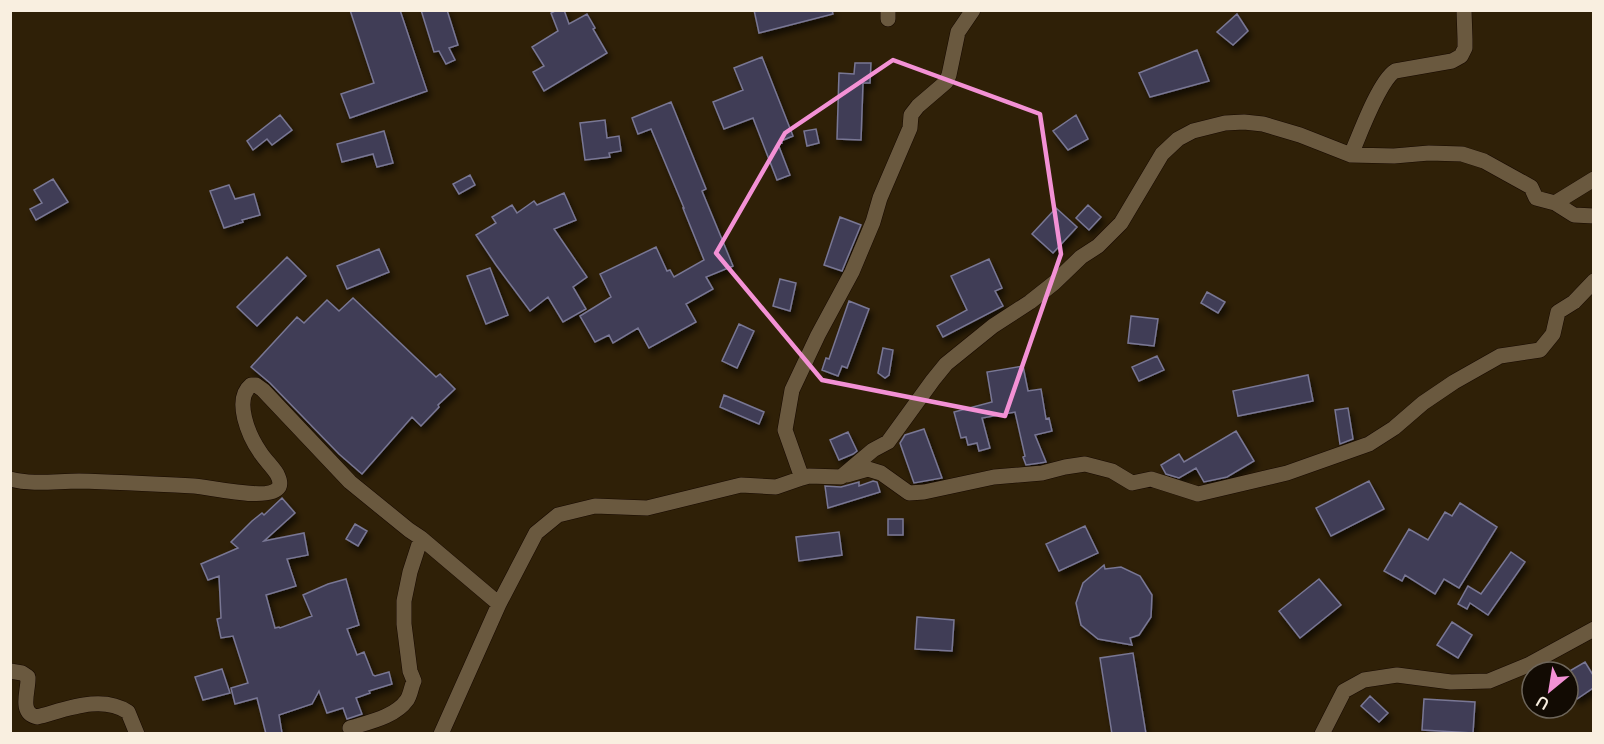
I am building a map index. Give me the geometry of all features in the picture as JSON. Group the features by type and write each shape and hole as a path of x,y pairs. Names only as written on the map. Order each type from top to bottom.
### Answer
{"street":[{"path":"802,478 785,430 792,390 852,272 910,128 911,114 946,82 958,32 974,10"},
{"path":"1351,155 1389,75 1395,71 1452,61 1461,56 1465,48 1464,10"},
{"path":"841,477 873,450 888,442 946,364 993,326 1046,290 1081,257 1098,246 1121,223 1162,154 1178,138 1193,131 1225,123 1244,122 1263,124 1300,135 1351,155 1462,154 1484,161 1531,186 1536,198 1555,203 1574,215 1593,216"},
{"path":"1555,203 1593,179"},
{"path":"441,734 500,603 537,533 558,515 595,506 647,508 741,485 776,487 809,476 841,477 868,469 881,473 909,493 924,492 993,477 1042,473 1085,464 1112,471 1132,483 1151,479 1197,494 1287,473 1369,444 1394,428 1454,382 1500,356 1540,350 1553,334 1558,312 1574,302 1593,281"},
{"path":"10,479 22,482 170,484 253,494 275,491 280,486 278,475 253,442 243,410 244,393 251,385 256,385 350,482 500,603"},
{"path":"350,728 396,711 406,702 411,693 414,681 410,671 404,624 404,601 408,579 421,538"},
{"path":"1322,734 1344,691 1364,680 1397,675 1451,682 1489,681 1528,665 1593,629"},
{"path":"10,671 22,673 28,677 26,706 31,716 37,717 87,704 114,705 128,712 137,734"}],"highlighted area":[{"path":"893,60 1040,114 1061,254 1005,416 822,380 716,253 785,133"}],"building":[{"path":"350,10 400,10 427,91 350,118 341,94 374,83"},
{"path":"421,10 447,10 458,45 449,48 455,60 446,64 439,51 434,52"},
{"path":"564,10 569,24 587,14 607,53 544,91 533,72 544,66 532,47 558,31 551,13"},
{"path":"754,10 832,10 833,14 759,33"},
{"path":"1237,14 1248,31 1233,45 1217,32"},
{"path":"1197,50 1209,81 1150,97 1139,73"},
{"path":"762,57 793,136 778,144 790,175 777,180 753,118 724,129 713,102 743,90 734,68"},
{"path":"855,63 871,63 870,83 863,83 861,140 837,139 839,73 854,74"},
{"path":"671,102 706,189 702,191 733,266 706,277 713,289 686,304 696,322 649,348 638,328 613,343 609,335 595,342 580,316 611,297 600,274 656,247 667,271 670,270 674,277 704,260 651,129 638,134 632,118"},
{"path":"280,115 292,130 272,145 267,139 253,150 247,141"},
{"path":"1076,115 1088,139 1068,150 1053,131"},
{"path":"605,120 607,138 619,136 621,151 609,153 610,157 585,160 580,123"},
{"path":"816,129 819,143 807,146 804,131"},
{"path":"384,131 393,163 377,167 373,154 342,162 337,144"},
{"path":"470,175 475,185 459,194 453,184"},
{"path":"53,179 68,202 36,220 30,209 42,203 34,190"},
{"path":"229,185 235,199 254,194 260,215 224,228 210,191"},
{"path":"564,193 576,220 554,229 587,277 573,287 586,309 563,322 548,297 530,311 476,235 496,223 492,217 512,205 517,213 534,201 537,205"},
{"path":"1088,205 1101,217 1089,230 1076,218"},
{"path":"1056,208 1077,227 1053,253 1032,234"},
{"path":"840,217 861,225 842,271 824,265"},
{"path":"379,249 389,272 347,289 337,266"},
{"path":"287,257 306,276 257,326 237,307"},
{"path":"989,259 1002,288 995,291 1003,306 943,337 937,326 967,310 951,276"},
{"path":"490,268 508,315 486,324 467,276"},
{"path":"780,279 796,283 790,311 773,306"},
{"path":"1207,292 1225,302 1218,313 1201,303"},
{"path":"353,298 436,377 440,374 455,389 421,426 412,417 362,474 251,367 297,317 304,323 327,300 339,311"},
{"path":"849,301 869,309 847,368 842,366 838,376 822,370 826,358 829,359"},
{"path":"1131,316 1158,319 1154,346 1128,343"},
{"path":"739,324 754,331 737,368 722,361"},
{"path":"883,348 893,350 889,375 885,378 878,373"},
{"path":"1157,356 1164,370 1139,381 1132,367"},
{"path":"1023,366 1028,391 1041,389 1046,419 1049,418 1052,431 1035,435 1046,462 1026,465 1015,412 982,418 990,448 979,451 977,443 968,445 966,437 961,438 954,412 992,402 987,372"},
{"path":"1308,375 1313,401 1238,416 1233,391"},
{"path":"724,395 764,412 759,424 720,407"},
{"path":"1348,408 1353,439 1340,444 1335,410"},
{"path":"924,429 942,478 914,483 900,443 905,435"},
{"path":"1236,431 1254,461 1227,477 1204,482 1196,468 1179,478 1166,474 1161,465 1179,454 1184,462"},
{"path":"848,432 857,451 839,460 830,440"},
{"path":"873,481 877,482 880,492 828,508 825,486 841,487 859,482 859,486"},
{"path":"1369,481 1384,509 1331,536 1316,508"},
{"path":"282,498 295,513 264,541 304,533 308,555 287,559 296,586 266,595 275,628 312,616 303,595 346,579 359,625 347,629 357,655 364,652 373,675 389,672 392,684 369,691 370,693 356,698 362,714 347,719 343,708 327,713 319,691 312,704 279,715 282,733 266,734 257,698 235,704 231,688 248,683 233,636 221,638 217,619 221,618 219,576 208,580 201,564 238,548 231,542 252,521 262,513 264,515"},
{"path":"1460,503 1497,527 1459,588 1444,579 1435,594 1405,575 1402,581 1384,571 1409,529 1428,540 1445,512 1452,516"},
{"path":"888,519 903,519 903,535 888,535"},
{"path":"355,524 367,531 358,546 346,539"},
{"path":"1085,526 1098,553 1059,571 1046,544"},
{"path":"839,532 842,555 799,561 796,537"},
{"path":"1511,552 1525,562 1488,615 1470,603 1467,609 1458,604 1468,586 1481,594"},
{"path":"1104,565 1105,569 1121,567 1140,576 1152,595 1151,617 1139,635 1130,638 1132,645 1098,639 1081,625 1076,603 1083,583"},
{"path":"1319,579 1341,605 1300,638 1279,611"},
{"path":"917,617 954,620 952,651 915,649"},
{"path":"1452,622 1472,635 1458,658 1437,645"},
{"path":"1133,653 1146,734 1112,734 1100,658"},
{"path":"1585,662 1593,675 1593,688 1580,697 1580,665"},
{"path":"222,669 230,693 203,700 195,677"},
{"path":"1370,696 1388,713 1379,722 1361,706"},
{"path":"1424,699 1475,702 1473,733 1422,730"}]}
